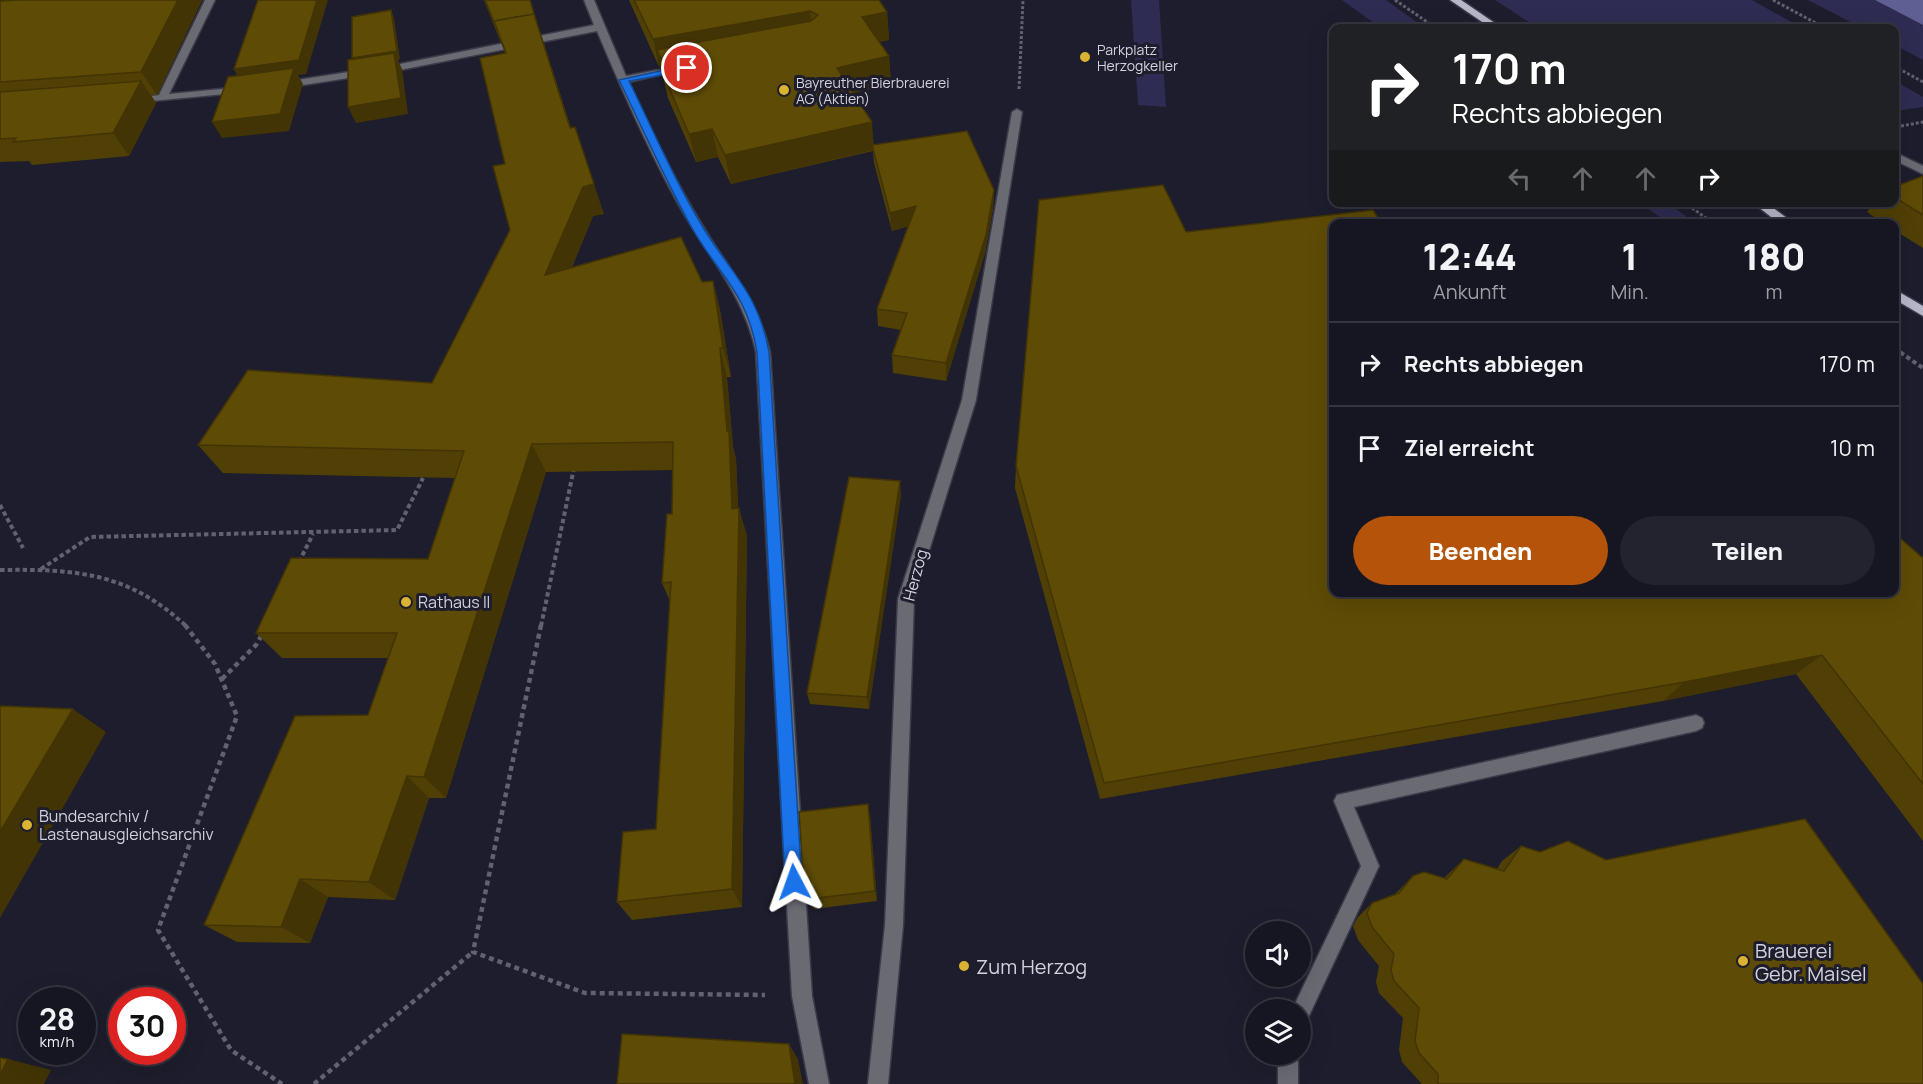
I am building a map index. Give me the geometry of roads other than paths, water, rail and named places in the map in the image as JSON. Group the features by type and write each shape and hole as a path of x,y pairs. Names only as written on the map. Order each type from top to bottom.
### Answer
{"main road":[{"path":"1455,0 1491,24"},
{"path":"1764,207 1782,219"},
{"path":"1899,296 1923,312"}],"street":[{"path":"162,99 210,0"},
{"path":"589,0 623,80 698,229 746,297 758,324 763,352 802,996 819,1084"},
{"path":"267,87 400,67 600,27"},
{"path":"623,80 691,67"},
{"path":"128,102 255,88"},
{"name":"Herzog","path":"878,1084 894,925 906,599 969,400 1017,112"},
{"path":"1899,158 1923,171"},
{"path":"1307,999 1370,866 1343,801 1696,723"},
{"path":"1288,1065 1288,1084"}],"place":[{"name":"Parkplatz Herzogkeller","path":"1085,57"},
{"name":"Bayreuther Bierbrauerei AG (Aktien)","path":"784,90"},
{"name":"Rathaus II","path":"406,602"},
{"name":"Bundesarchiv / Lastenausgleichsarchiv","path":"27,825"},
{"name":"Brauerei Gebr. Maisel","path":"1743,961"},
{"name":"Zum Herzog","path":"964,966"}]}
